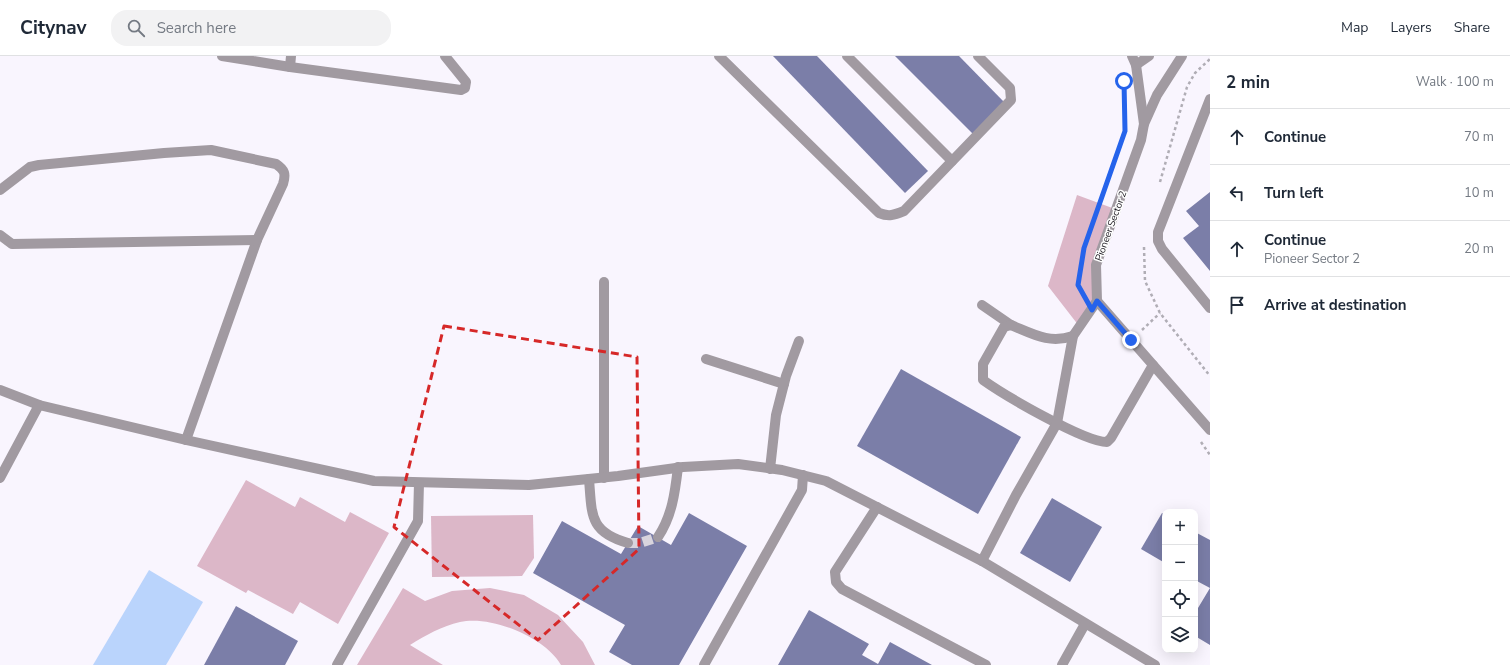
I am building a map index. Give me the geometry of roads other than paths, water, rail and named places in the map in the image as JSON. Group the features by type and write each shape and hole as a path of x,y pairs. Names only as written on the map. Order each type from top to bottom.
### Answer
{"street":[{"path":"222,56 290,67 461,90 465,88 466,82 444,56"},
{"path":"290,67 291,56"},
{"path":"719,56 879,213 886,216 894,216 904,211 1011,100 1010,88 978,56"},
{"path":"847,56 952,161"},
{"path":"1134,60 1149,56"},
{"path":"1144,124 1157,94 1182,56"},
{"name":"Pioneer Sector 2","path":"1094,305 1096,265 1141,140 1144,124 1134,60"},
{"path":"1210,99 1158,232 1158,241 1162,249 1210,308"},
{"path":"0,190 30,167 164,153 211,150 276,164 283,169 285,175 283,184 258,240 186,440"},
{"path":"0,235 12,244 258,240"},
{"path":"604,282 604,478"},
{"path":"982,305 1011,325 1048,340 1060,340 1073,336"},
{"path":"982,561 1016,495 1057,423 1073,336 1094,305 1131,340 1210,430"},
{"path":"1011,325 1004,327 983,364 983,380 1057,423 1093,440 1107,442 1112,438 1153,365"},
{"path":"770,468 776,415 784,384 799,341"},
{"path":"706,359 784,384"},
{"path":"0,390 39,405 186,440 374,481 529,485 604,478 678,467 738,464 770,468 803,475 826,481 982,561 1085,624 1141,662 1155,665"},
{"path":"0,478 39,405"},
{"path":"658,538 667,523 675,494 678,467"},
{"path":"704,665 802,490 803,475"},
{"path":"588,479 592,514 596,525 613,538 628,543"},
{"path":"337,665 418,521 419,483"},
{"path":"876,506 835,572 836,582 842,589 854,596 986,665"},
{"path":"1062,665 1085,624"}],"water":[{"path":"149,570 203,602 166,665 93,665"}],"tunnel":[{"path":"628,543 640,543 658,537"}]}
